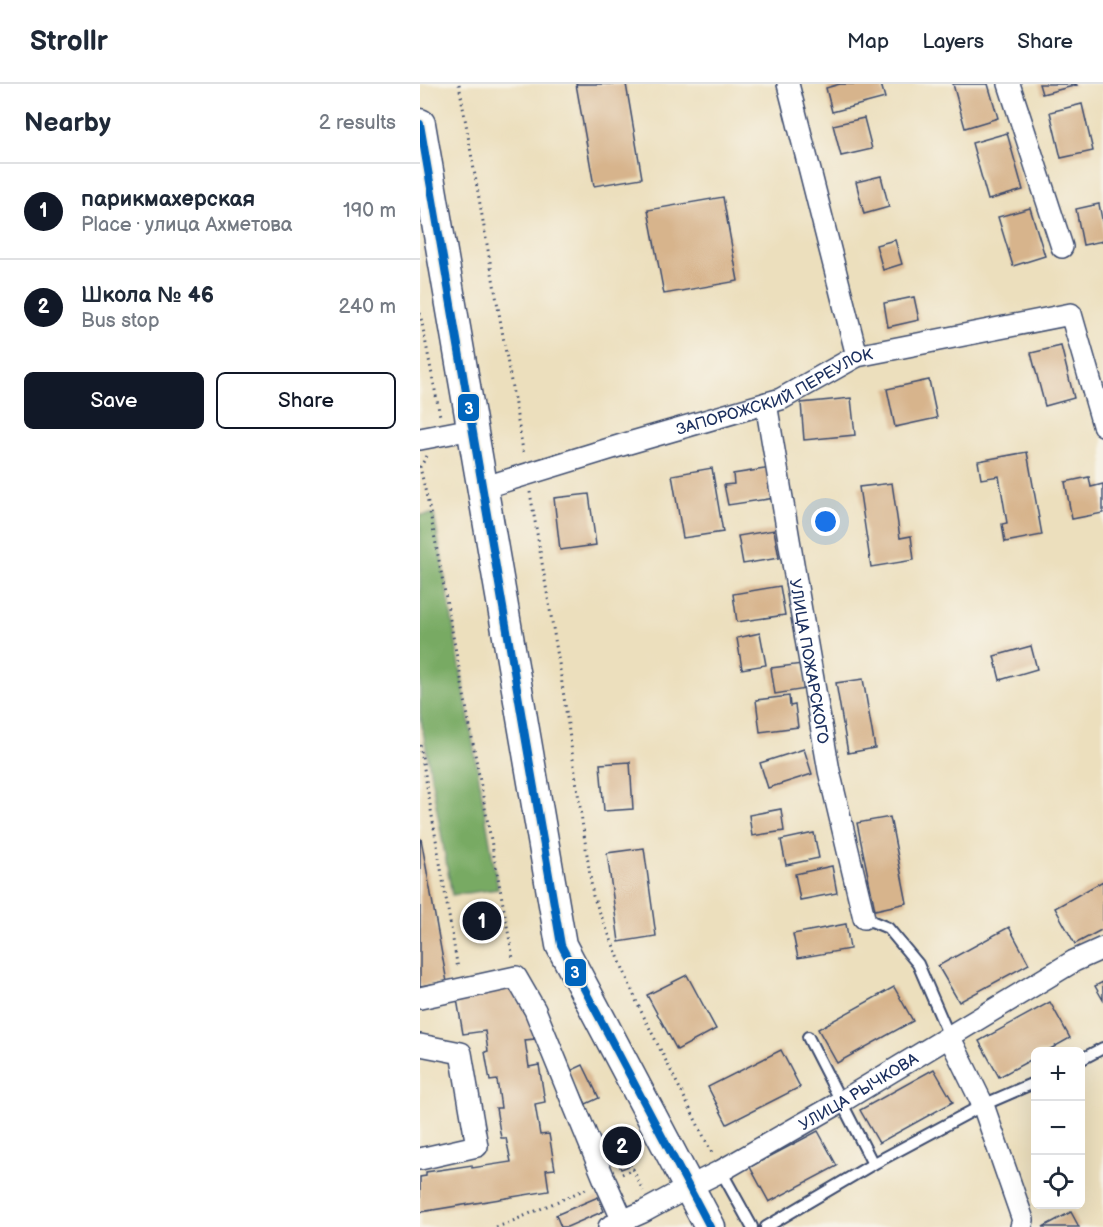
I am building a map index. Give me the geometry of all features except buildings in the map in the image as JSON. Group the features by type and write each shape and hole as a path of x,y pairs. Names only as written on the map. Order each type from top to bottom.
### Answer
{"main road":[{"path":"420,124 561,945 710,1227"}],"street":[{"path":"788,84 857,356"},
{"path":"1009,84 1062,247"},
{"name":"ЗАПОРОЖСКИЙ ПЕРЕУЛОК","path":"482,488 633,441 781,399 857,356 1071,314 1103,425"},
{"name":"УЛИЦА ПОЖАРСКОГО","path":"766,404 830,771 864,918"},
{"path":"420,438 472,429"},
{"name":"УЛИЦА РЫЧКОВА","path":"616,1224 721,1171 841,1102 1074,961 1103,948"},
{"path":"420,998 516,977 535,1010 605,1181 616,1224"},
{"path":"949,1036 983,1106 1023,1220 1021,1227"},
{"path":"420,1045 461,1053 477,1146 420,1159"}],"lane":[{"path":"864,918 888,928 918,964 949,1036"},
{"path":"808,1037 873,1164"},
{"path":"1085,1057 1103,1048"},
{"path":"766,1227 873,1164 983,1106 1031,1084"},
{"path":"721,1171 752,1227"}],"path":[{"path":"459,84 559,663 593,896 638,1005 721,1171"},
{"path":"420,313 443,434 420,467 516,977"},
{"path":"420,745 462,989"},
{"path":"496,1227 633,1169 651,1208"}],"green space":[{"path":"434,514 498,889 452,895 420,714 420,515"}],"transit line":[{"name":"3","path":"420,124 561,945 710,1227"}],"place":[{"name":"парикмахерская","path":"482,921"},
{"name":"Школа № 46","path":"622,1146"}]}
